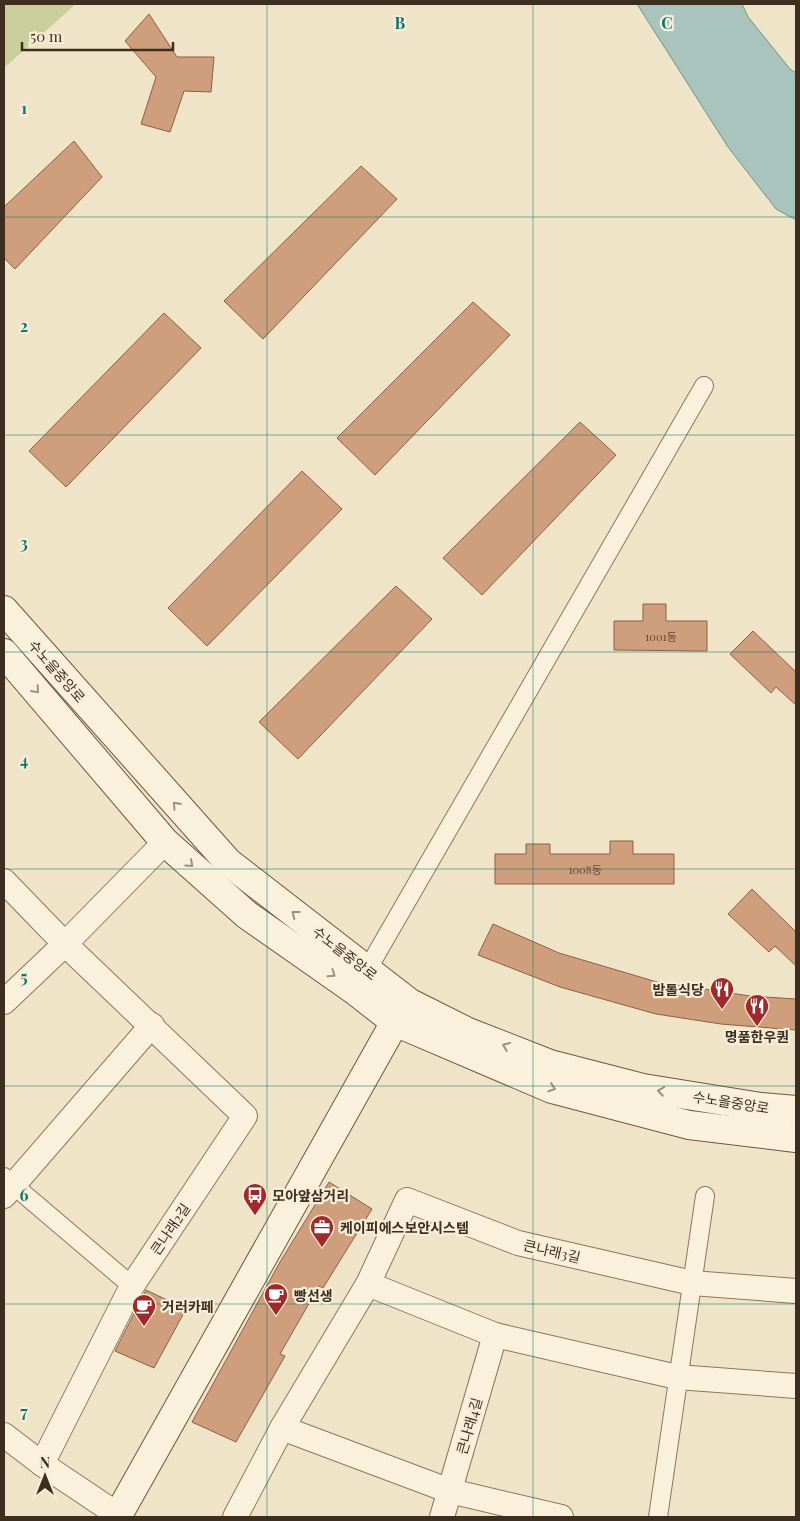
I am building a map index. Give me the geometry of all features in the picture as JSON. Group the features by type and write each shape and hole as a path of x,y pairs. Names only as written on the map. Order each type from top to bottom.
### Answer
{"main road":[{"name":"수노을중앙로","path":"4,610 228,862 361,980 402,1012 552,1089 689,1125 796,1138"},
{"name":"수노을중앙로","path":"4,653 165,842 247,915 361,980"},
{"name":"수노을중앙로","path":"402,1012 468,1032 550,1064 643,1088 762,1107 796,1110"},
{"path":"119,1517 402,1012"}],"street":[{"path":"361,980 704,386"},
{"path":"4,1002 66,944 165,842"},
{"name":"큰나래2길","path":"4,881 66,944 246,1116 132,1286 42,1464"},
{"path":"132,1286 7,1186 152,1025"},
{"path":"658,1517 705,1196"},
{"name":"큰나래3길","path":"234,1517 282,1428 368,1284 407,1200 518,1243 692,1283 796,1290"},
{"path":"368,1284 495,1335 677,1377 796,1386"},
{"name":"큰나래4길","path":"442,1517 495,1335"},
{"path":"282,1428 450,1491 561,1517"},
{"path":"4,1435 42,1464 119,1517"}],"green space":[{"path":"4,4 76,4 4,68"}],"water":[{"path":"637,4 742,4 748,17 790,69 796,73 796,220 776,209 728,147"}],"building":[{"path":"149,14 177,57 214,57 211,92 184,91 170,132 141,124 156,77 125,41"},
{"path":"74,141 102,177 15,269 4,258 4,207"},
{"path":"361,166 397,199 263,339 224,301"},
{"path":"473,302 510,335 375,475 337,438"},
{"path":"164,313 201,348 66,487 29,451"},
{"path":"580,422 616,455 482,595 443,558"},
{"path":"302,471 342,509 207,646 168,608"},
{"path":"396,586 432,619 298,759 259,722"},
{"path":"643,604 666,604 666,621 707,621 707,651 614,650 614,621 643,621"},
{"path":"753,631 796,672 796,705 776,687 771,693 730,654"},
{"path":"610,841 633,841 633,854 674,854 674,884 495,884 495,854 526,854 526,844 550,844 550,854 610,854"},
{"path":"752,889 796,932 796,966 775,946 769,952 728,914"},
{"path":"493,924 559,953 657,982 750,996 796,999 796,1030 721,1024 656,1014 560,987 478,955"},
{"path":"329,1182 372,1209 323,1288 319,1286 280,1354 285,1356 236,1442 192,1422 280,1262"},
{"path":"146,1290 186,1309 154,1368 115,1351"}],"place":[{"name":"밤톨식당","path":"722,1010"},
{"name":"명품한우퀀","path":"757,1027"},
{"name":"모아앞삼거리","path":"255,1216"},
{"name":"케이피에스보안시스템","path":"322,1248"},
{"name":"빵선생","path":"276,1316"},
{"name":"거러카페","path":"144,1327"}]}
